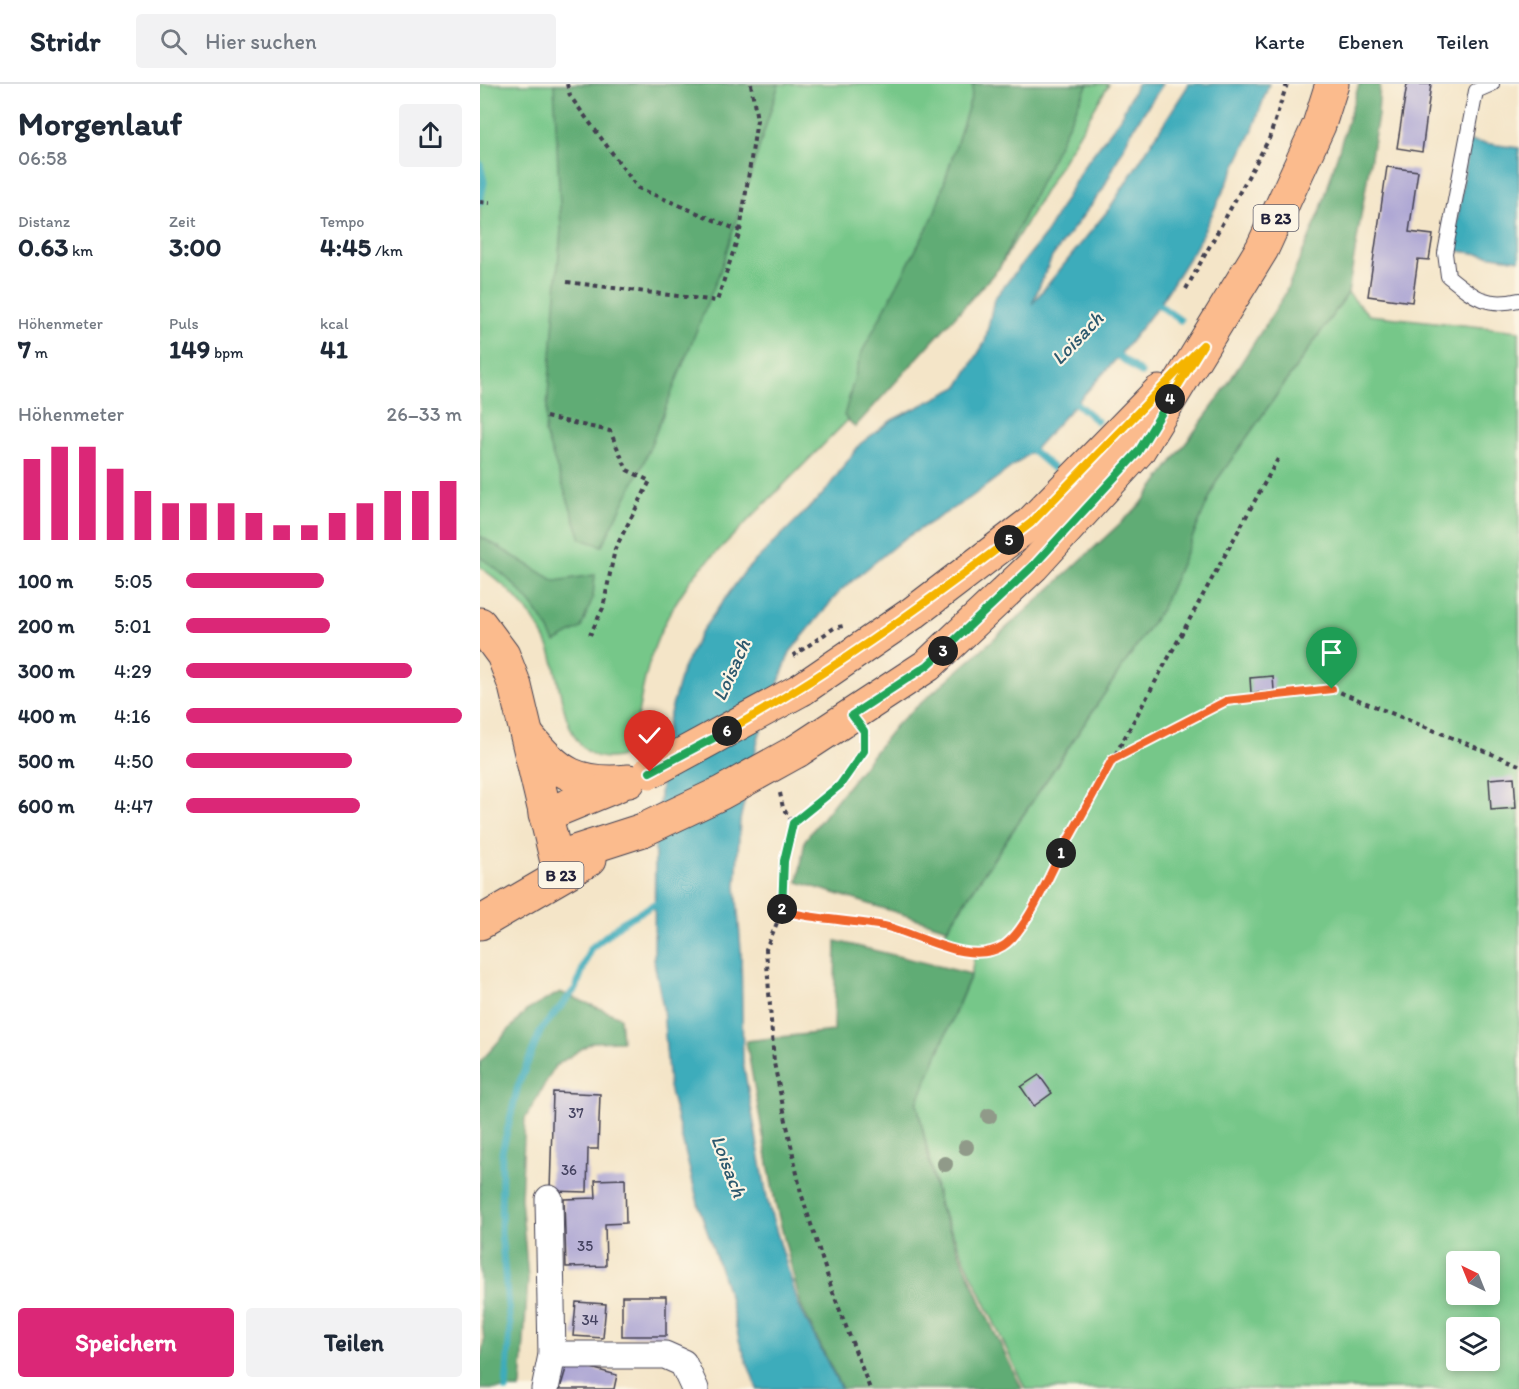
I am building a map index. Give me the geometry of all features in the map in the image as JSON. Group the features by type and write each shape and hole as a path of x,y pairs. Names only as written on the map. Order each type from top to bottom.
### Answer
{"main road":[{"name":"B 23","path":"480,923 536,888 643,830 721,793 797,751 928,665 1033,566 1138,452 1262,249 1319,125 1332,84"},
{"name":"B 23","path":"643,830 556,858 545,815 639,776 802,689 913,613 1031,523 1203,345"},
{"path":"480,624 503,655 516,686 545,815"},
{"path":"526,734 547,761 574,778 610,783 639,776"}],"street":[{"path":"545,1389 552,1355 549,1199"},
{"path":"552,1355 665,1355 683,1363 695,1389"}],"lane":[{"path":"1492,84 1476,91 1445,253 1446,264 1448,276 1474,296 1500,304 1519,300"}],"path":[{"path":"567,84 570,96 638,188 740,231"},
{"path":"567,282 717,301 740,231 757,120 751,84"},
{"path":"1186,289 1269,139 1287,84"},
{"path":"480,202 490,203"},
{"path":"546,417 610,430 627,470 650,481 615,549 603,608 591,635"},
{"path":"782,911 885,926 958,951 987,952 1004,945 1021,926 1280,455"},
{"path":"793,656 834,628"},
{"path":"1112,760 1226,701 1332,689 1519,765"},
{"path":"852,715 864,731 864,751 840,785 793,823 784,861 782,911 766,949 774,1063 801,1193 832,1290 870,1389"},
{"path":"780,793 783,808 793,823"}],"green space":[{"path":"480,84 1109,84 999,268 696,573 668,617 650,659 632,754 610,758 594,755 582,747 566,717 554,664 544,637 530,614 512,593 480,567"},
{"path":"554,84 779,84 721,269 644,462 602,546 581,539 545,433 561,229"},
{"path":"973,84 1088,84 999,268 855,427 844,416 861,354 934,215 972,95"},
{"path":"1359,84 1380,84 1378,115 1348,293 1217,480 1162,608 947,928 798,882 805,840 896,725 1039,599 1141,504 1216,402 1284,296 1320,212"},
{"path":"1348,293 1369,315 1519,331 1519,1389 1025,1389 940,1206 917,1103 971,975 975,951 941,938 1162,608 1217,480"},
{"path":"480,536 555,581 595,575 593,597 581,628 555,642 540,616 523,594 480,557"},
{"path":"836,941 971,974 917,1103 939,1206 1022,1389 842,1389 801,1306 775,1202 746,1041 834,1031"},
{"path":"560,992 620,1017 622,1041 592,1042 555,1066 525,1119 521,1198 528,1279 521,1386 520,1389 480,1389 480,1363 484,1341 480,1301 480,1062 526,1011"}],"water":[{"name":"Loisach","path":"1137,84 1163,84 1132,130 1103,189 1052,257 1032,304 1109,209 1189,84 1269,84 1252,132 1197,245 1159,305 1119,356 1033,451 970,498 902,540 840,591 790,652 759,736 740,820 736,886 741,950 743,1062 768,1203 799,1306 841,1389 757,1389 739,1340 729,1296 699,1207 669,1087 663,1008 654,961 655,846 667,724 682,671 701,632 745,571 824,493 860,444 892,420 958,387 985,342 994,299 1045,235 1084,166 1119,120"},
{"path":"1469,141 1519,148 1519,260 1453,250"}],"building":[{"path":"1407,84 1431,84 1422,152 1397,148"},
{"path":"1387,167 1418,171 1409,232 1433,235 1429,260 1418,259 1412,302 1368,296"},
{"path":"1273,676 1274,691 1251,693 1250,678"},
{"path":"1514,777 1516,808 1491,810 1489,779"},
{"path":"1039,1075 1052,1093 1034,1106 1021,1087"},
{"path":"553,1092 600,1094 598,1149 588,1149 587,1192 550,1191"},
{"path":"625,1179 626,1223 605,1224 606,1266 566,1267 564,1199 596,1198 595,1180"},
{"path":"622,1296 666,1296 666,1336 622,1336"},
{"path":"576,1302 606,1304 603,1338 573,1336"},
{"path":"568,1362 617,1375 614,1389 560,1389"}],"waterway":[{"path":"480,164 484,182 480,202"},
{"path":"1159,305 1180,320"},
{"path":"1119,356 1141,373"},
{"path":"1077,404 1097,421"},
{"path":"1033,451 1053,468"},
{"path":"506,1389 510,1327 501,1233 502,1152 518,1086 541,1030 576,988 590,949 623,922 662,900"}],"route":[{"path":"650,772 802,689 913,613 1031,523 1203,345 1138,452 1033,566 928,665 852,715 864,731 864,751 840,785 793,823 784,861 782,911 885,926 958,951 987,952 1004,945 1021,926 1112,760 1226,701 1332,689"}]}
